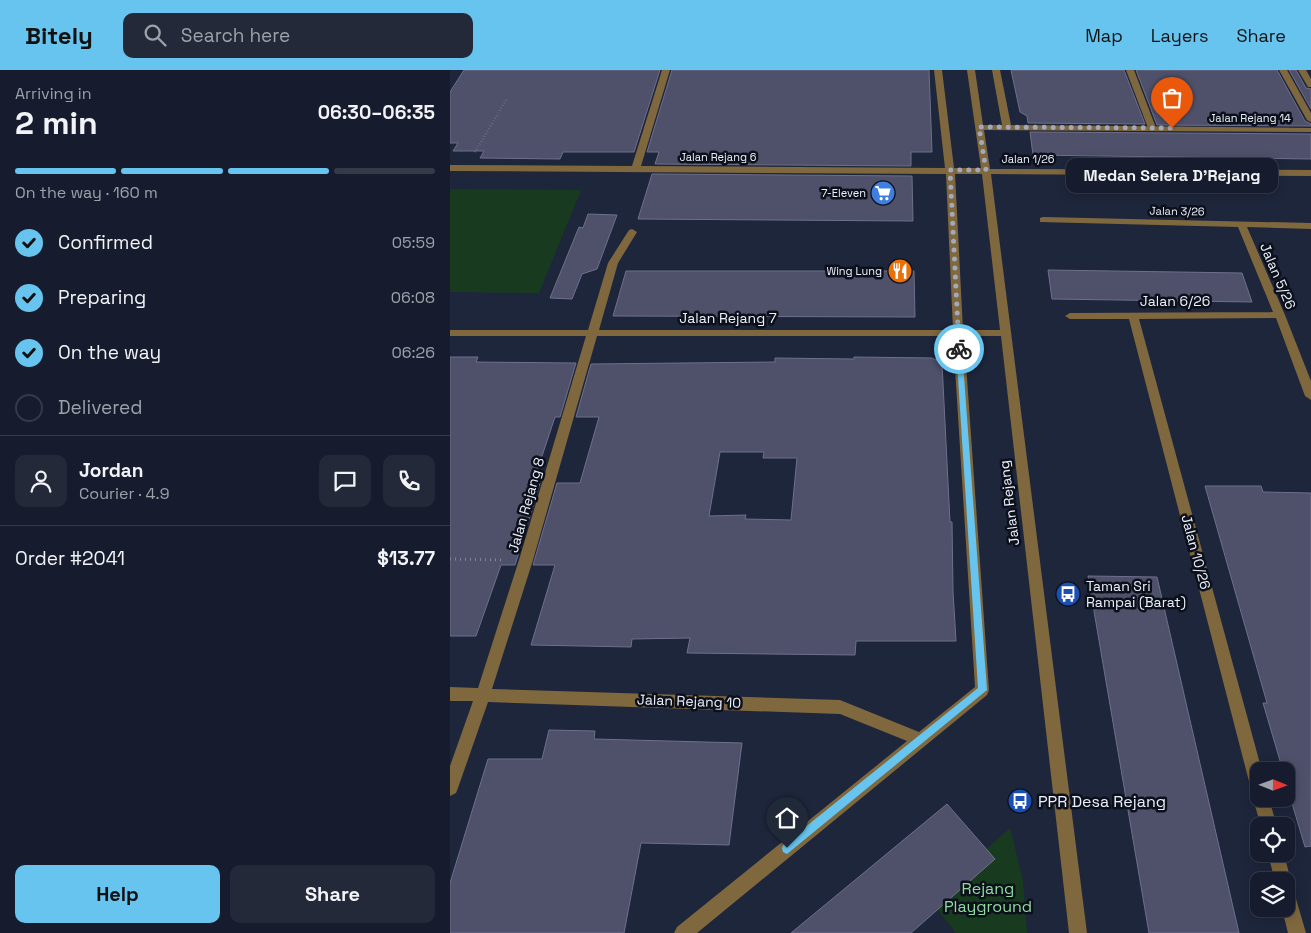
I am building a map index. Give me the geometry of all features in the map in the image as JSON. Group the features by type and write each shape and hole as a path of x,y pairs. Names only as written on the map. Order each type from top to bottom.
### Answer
{"street":[{"path":"636,168 666,70"},
{"path":"683,933 982,690 958,333 950,170 938,70"},
{"name":"Jalan Rejang","path":"971,70 986,170 1078,933"},
{"path":"996,70 1007,127"},
{"path":"1130,70 1152,128"},
{"path":"1283,70 1311,120"},
{"path":"1302,70 1311,85"},
{"name":"Jalan Rejang 14","path":"979,127 1311,130"},
{"name":"Jalan Rejang 6","path":"450,168 986,170"},
{"name":"Jalan 1/26","path":"986,170 1311,173"},
{"name":"Jalan 3/26","path":"1043,220 1311,226"},
{"name":"Jalan 5/26","path":"1241,224 1280,314 1311,396"},
{"name":"Jalan Rejang 8","path":"450,788 483,694 526,560 613,263 632,232"},
{"name":"Jalan 6/26","path":"1070,316 1280,314"},
{"name":"Jalan 10/26","path":"1133,315 1252,762"},
{"name":"Jalan Rejang 7","path":"450,333 1005,333"},
{"name":"Jalan Rejang 10","path":"450,694 840,706 922,740"},
{"path":"1293,917 1297,933"}],"path":[{"path":"465,168 506,100"},
{"path":"450,559 526,560"}],"green space":[{"path":"450,189 581,190 539,293 450,292"},
{"name":"Rejang Playground","path":"1010,828 1023,881 1027,933 956,933 930,900"}],"building":[{"path":"464,70 660,70 634,152 563,152 560,159 480,158 484,151 453,151 458,143 450,143 450,92"},
{"path":"672,70 929,70 932,152 911,152 911,166 655,164 659,152 647,152"},
{"path":"1011,70 1124,70 1145,124 1028,123 1027,116 1020,112"},
{"path":"1136,70 1277,70 1305,121 1311,124 1311,126 1157,125"},
{"path":"1289,70 1296,70 1306,88 1311,89 1311,109"},
{"path":"1030,132 1311,134 1311,159 1033,155"},
{"path":"652,174 912,176 913,221 638,219"},
{"path":"588,214 617,215 597,269 582,274 572,299 550,298 579,227 583,228"},
{"path":"1048,270 1242,273 1252,302 1052,299"},
{"path":"626,271 914,271 915,317 613,316"},
{"path":"450,357 478,357 476,362 576,363 560,417 555,417 533,483 540,483 515,565 501,565 476,636 450,636"},
{"path":"854,357 932,358 942,363 950,522 952,522 956,641 856,641 855,655 687,653 690,638 632,639 631,647 531,645 555,565 533,565 557,483 580,483 599,417 576,417 591,364 775,362 775,358 854,359","holes":["720,452 764,452 763,458 797,458 791,520 745,519 746,515 709,516"]},
{"path":"1205,486 1261,486 1263,492 1311,493 1311,846 1305,847 1293,808 1295,808 1295,762 1280,762 1263,703 1267,703"},
{"path":"1088,576 1157,577 1239,933 1149,933"},
{"path":"549,730 595,731 594,739 742,743 729,845 641,843 624,933 450,933 450,883 488,759 542,759"},
{"path":"947,804 995,859 911,933 791,933"}],"way so far":[{"path":"959,349 950,170 986,170 979,127 1172,128"}],"place":[{"name":"Medan Selera D'Rejang","path":"1172,128"},
{"name":"7-Eleven","path":"883,193"},
{"name":"Wing Lung","path":"900,271"},
{"name":"Taman Sri Rampai (Barat)","path":"1068,594"},
{"name":"PPR Desa Rejang","path":"1020,801"}],"route":[{"path":"787,848 982,690 959,349"}]}
